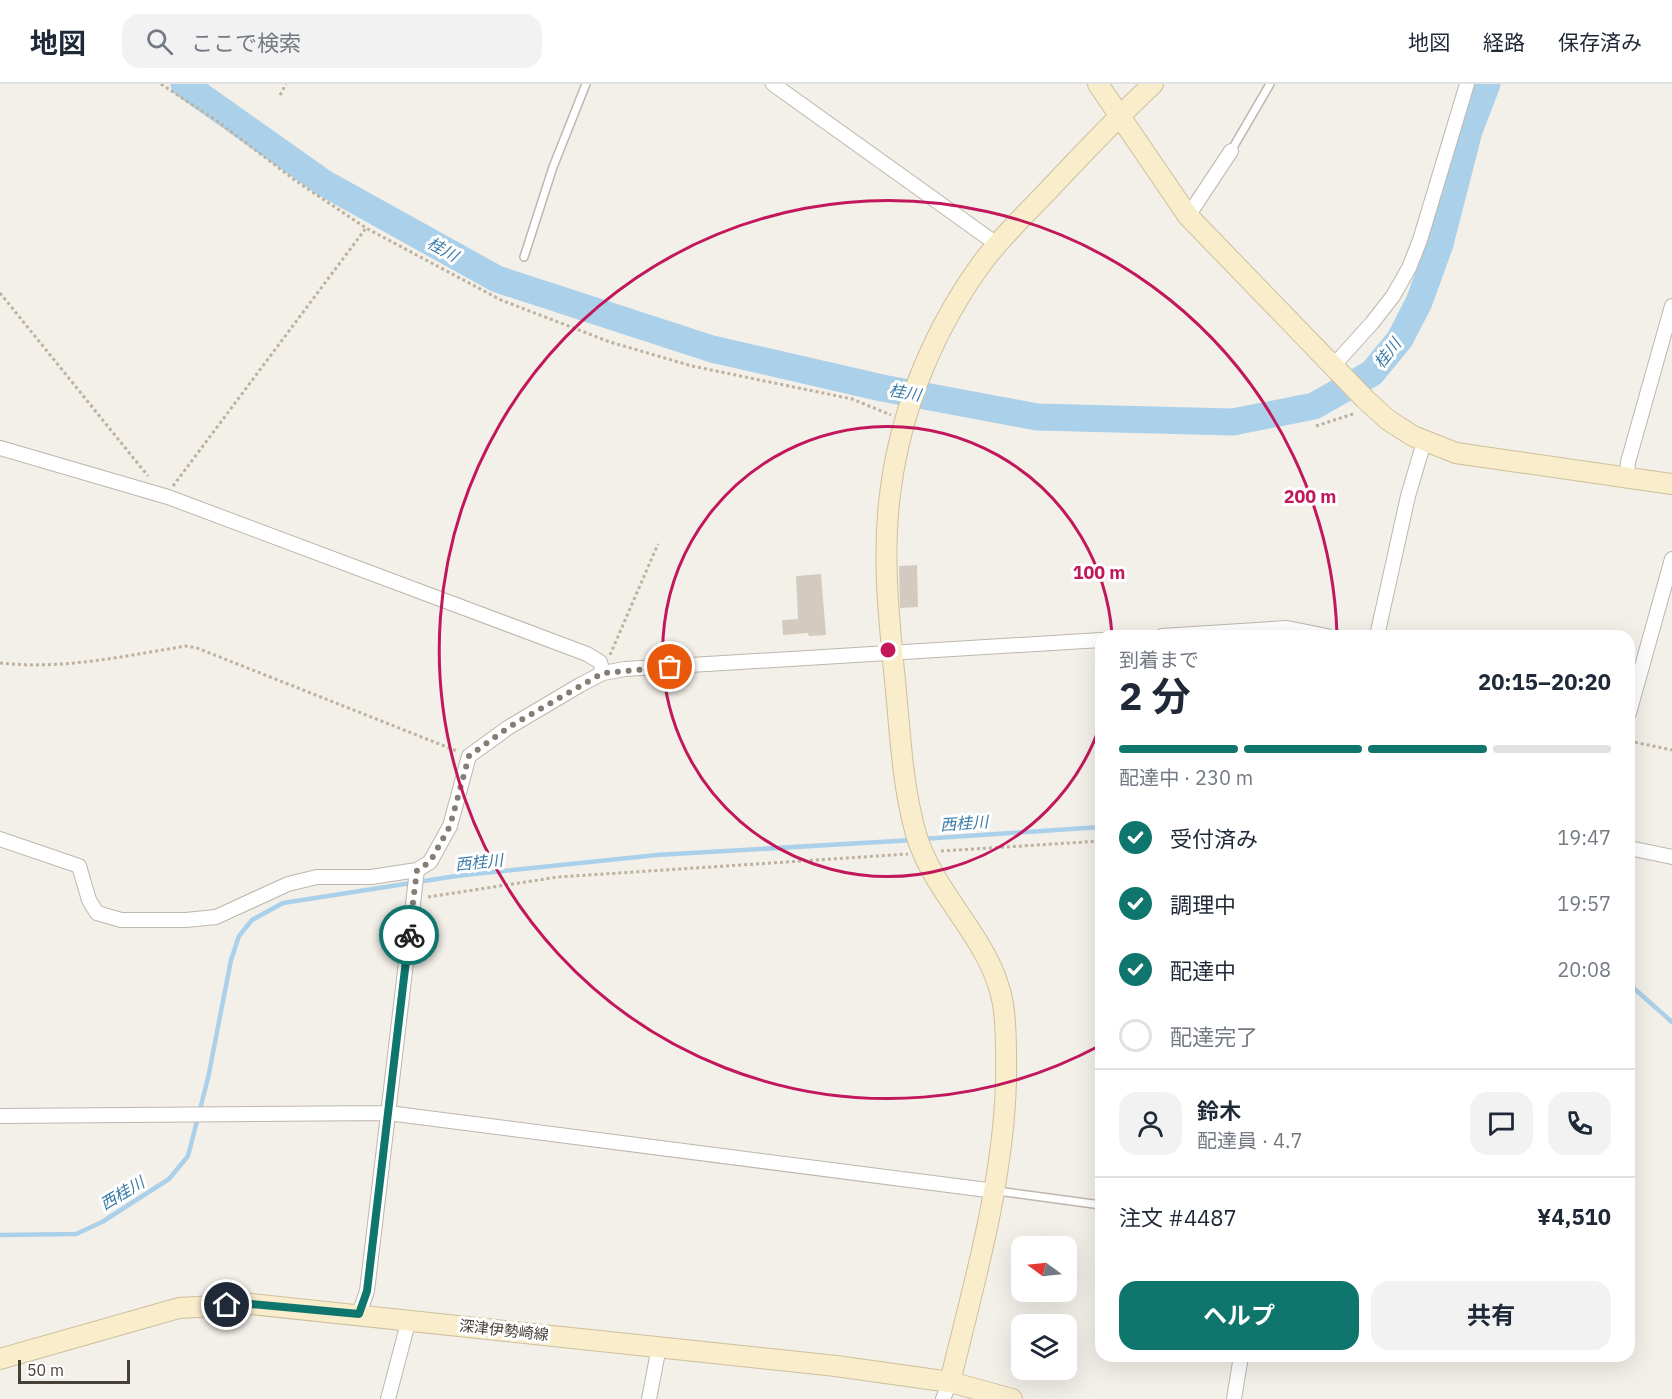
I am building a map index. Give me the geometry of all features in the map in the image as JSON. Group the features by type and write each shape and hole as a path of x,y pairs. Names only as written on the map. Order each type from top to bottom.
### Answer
{"street":[{"path":"773,84 998,245"},
{"path":"1098,84 1188,216 1388,420 1424,442 1471,457 1672,484"},
{"path":"947,1391 995,1191 1003,1137 1005,1026 1000,990 985,954 937,881 919,844 906,789 887,592 888,514 894,466 906,415 923,369 959,298 998,245 1118,116 1153,84"},
{"path":"1335,368 1393,296 1409,268 1420,240 1467,84"},
{"path":"1188,216 1200,202 1231,151"},
{"path":"1627,477 1628,462 1672,306"},
{"path":"1378,630 1408,496 1424,442"},
{"path":"0,448 163,496 587,654 600,662 603,673"},
{"path":"1635,692 1672,559"},
{"path":"1256,630 1287,628 1297,630"},
{"path":"359,1314 367,1291 415,884 450,826 469,756 509,727 603,673 625,669 1095,640"},
{"path":"0,839 79,866 88,900 97,913 120,920 186,920 216,917 288,884 317,877 371,877 415,884"},
{"path":"1635,849 1672,857"},
{"path":"0,1116 388,1113 995,1191"},
{"name":"深津伊勢崎線","path":"0,1359 179,1308 251,1304 659,1347 1012,1399"},
{"path":"388,1399 409,1319"},
{"path":"649,1399 659,1347"},
{"path":"1234,1399 1240,1362"}],"lane":[{"path":"524,257 554,167 586,84"},
{"path":"1231,151 1270,84"},
{"path":"995,1191 1095,1203"}],"path":[{"path":"161,84 217,121 296,181 366,228 501,300 610,342 692,366 852,399 906,415"},
{"path":"280,95 286,84"},
{"path":"0,293 163,496 179,478 366,228"},
{"path":"1316,426 1356,413 1367,401"},
{"path":"603,673 658,544"},
{"path":"0,663 23,666 63,664 186,646 197,648 469,756"},
{"path":"1635,742 1672,750"},
{"path":"415,884 558,877 919,844 1095,841"}],"building":[{"path":"917,565 918,607 900,608 899,566"},
{"path":"821,574 826,635 809,636 808,633 783,635 782,620 798,619 796,576"}],"waterway":[{"name":"桂川","path":"184,84 324,183 497,279 712,349 882,388 1037,417 1233,422 1314,406 1372,373 1400,339 1419,302 1440,244 1469,131 1487,84"},
{"name":"西桂川","path":"922,839 1095,827"},
{"name":"西桂川","path":"0,1235 76,1234 102,1222 169,1179 188,1156 208,1078 231,960 239,936 252,920 283,903 456,876 657,855 914,840"},
{"name":"西桂川","path":"1635,989 1672,1022"}],"way so far":[{"path":"409,935 417,870 430,862 450,826 469,756 509,727 603,673 625,669 670,667"}],"route":[{"path":"227,1305 251,1304 359,1314 367,1291 409,935"}]}
